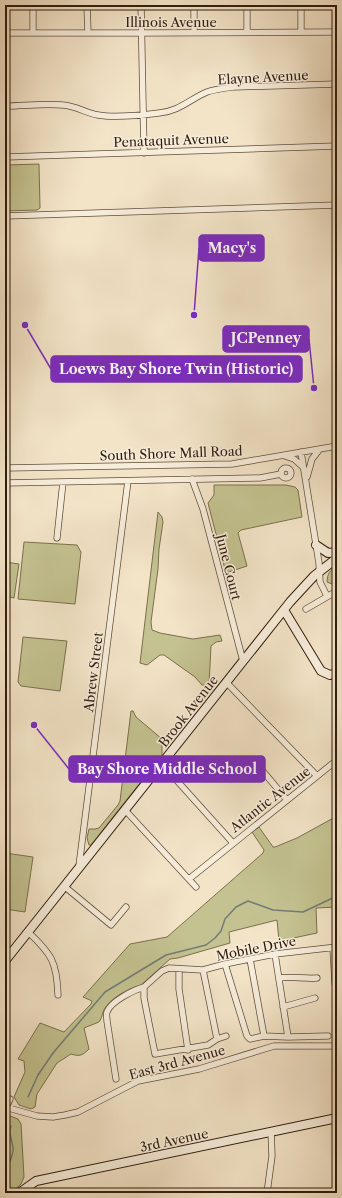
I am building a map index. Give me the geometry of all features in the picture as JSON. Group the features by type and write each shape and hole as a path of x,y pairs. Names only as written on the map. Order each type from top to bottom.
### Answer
{"street":[{"path":"33,5 33,32"},
{"path":"87,5 88,33"},
{"path":"141,5 144,153"},
{"path":"194,5 194,33"},
{"path":"247,5 247,32"},
{"path":"301,5 301,32"},
{"name":"Illinois Avenue","path":"5,32 337,32"},
{"name":"Elayne Avenue","path":"5,106 62,104 74,106 98,115 162,113 184,106 206,92 220,88 337,84"},
{"name":"Penataquit Avenue","path":"5,157 337,146"},
{"path":"5,216 337,205"},
{"name":"South Shore Mall Road","path":"5,468 226,464 283,456 337,446"},
{"path":"306,486 310,462 313,455 321,448"},
{"path":"301,452 320,571 320,582 327,596"},
{"path":"283,456 294,459 304,467"},
{"path":"5,508 6,483 260,478 281,474"},
{"name":"June Court","path":"192,479 203,510 243,661"},
{"name":"Abrew Street","path":"79,867 128,481"},
{"path":"57,538 63,482"},
{"path":"316,545 326,552 337,552"},
{"name":"Brook Avenue","path":"5,961 299,591 320,571 337,558"},
{"path":"306,609 337,591"},
{"path":"284,610 322,671 328,675 337,673"},
{"path":"226,682 317,776"},
{"name":"Atlantic Avenue","path":"189,878 337,760"},
{"path":"256,763 287,800"},
{"path":"162,764 233,843"},
{"path":"125,810 196,887"},
{"path":"64,886 110,925 126,907"},
{"path":"28,932 46,949 52,958 57,977 58,995"},
{"path":"335,947 335,983"},
{"name":"Mobile Drive","path":"116,1079 107,1022 107,1012 111,1006 122,997 144,987 162,971 169,968 203,970 276,954 335,947"},
{"path":"276,954 288,1037"},
{"path":"250,959 264,1036"},
{"path":"225,964 247,1036 250,1039 264,1036 328,1036"},
{"path":"179,969 179,989 188,1050"},
{"path":"203,970 217,1039"},
{"path":"279,978 317,978"},
{"path":"144,987 144,998 155,1054 188,1050 208,1045 217,1039 226,1036"},
{"path":"283,1007 316,998"},
{"name":"East 3rd Avenue","path":"6,1107 38,1116 53,1117 66,1115 78,1112 138,1081 199,1069 274,1046 337,1046"},
{"path":"6,1107 10,1099"},
{"name":"3rd Avenue","path":"20,1193 36,1181 337,1118"},
{"path":"267,1193 272,1156 271,1132"}],"shaded area":[{"path":"39,164 40,208 37,210 5,211 5,165"},
{"path":"214,485 286,485 295,487 298,490 302,517 241,530 238,533 247,566 226,573 208,503 214,495"},
{"path":"158,512 162,517 163,522 151,622 152,630 160,633 193,639 220,635 222,641 216,642 211,646 209,685 202,685 195,677 164,655 160,655 147,665 140,663"},
{"path":"24,542 77,545 81,552 75,604 18,599"},
{"path":"5,562 19,564 14,598 5,596"},
{"path":"337,566 337,581 332,584 327,582 329,572"},
{"path":"23,637 67,641 60,691 21,686 18,682"},
{"path":"131,711 133,711 136,717 162,739 162,755 91,845 89,845 87,838 89,829 99,828 120,801"},
{"path":"337,816 337,907 316,908 317,933 279,941 277,920 229,932 230,943 170,959 141,985 131,988 111,1001 104,1010 99,1022 84,1028 89,1049 81,1055 71,1054 57,1063 37,1094 35,1107 31,1109 19,1105 14,1097 25,1072 24,1061 18,1059 40,1023 64,1032 91,1004 92,1001 83,997 130,944 167,937 263,853 264,850 252,832 259,827 273,847 275,847 297,838"},
{"path":"5,853 33,857 25,912 5,909"},
{"path":"5,1114 18,1119 21,1124 24,1177 21,1184 11,1193 5,1193"}],"waterway":[{"path":"28,1097 38,1075 53,1053 105,992 166,955 206,945 221,931 225,919 236,907 248,901 273,910 303,912 337,896"},
{"path":"5,1172 13,1151 10,1135 11,1126"}],"place":[{"name":"Macy's","path":"194,315"},
{"name":"Loews Bay Shore Twin (Historic)","path":"25,325"},
{"name":"JCPenney","path":"314,388"},
{"name":"Bay Shore Middle School","path":"34,725"}]}
